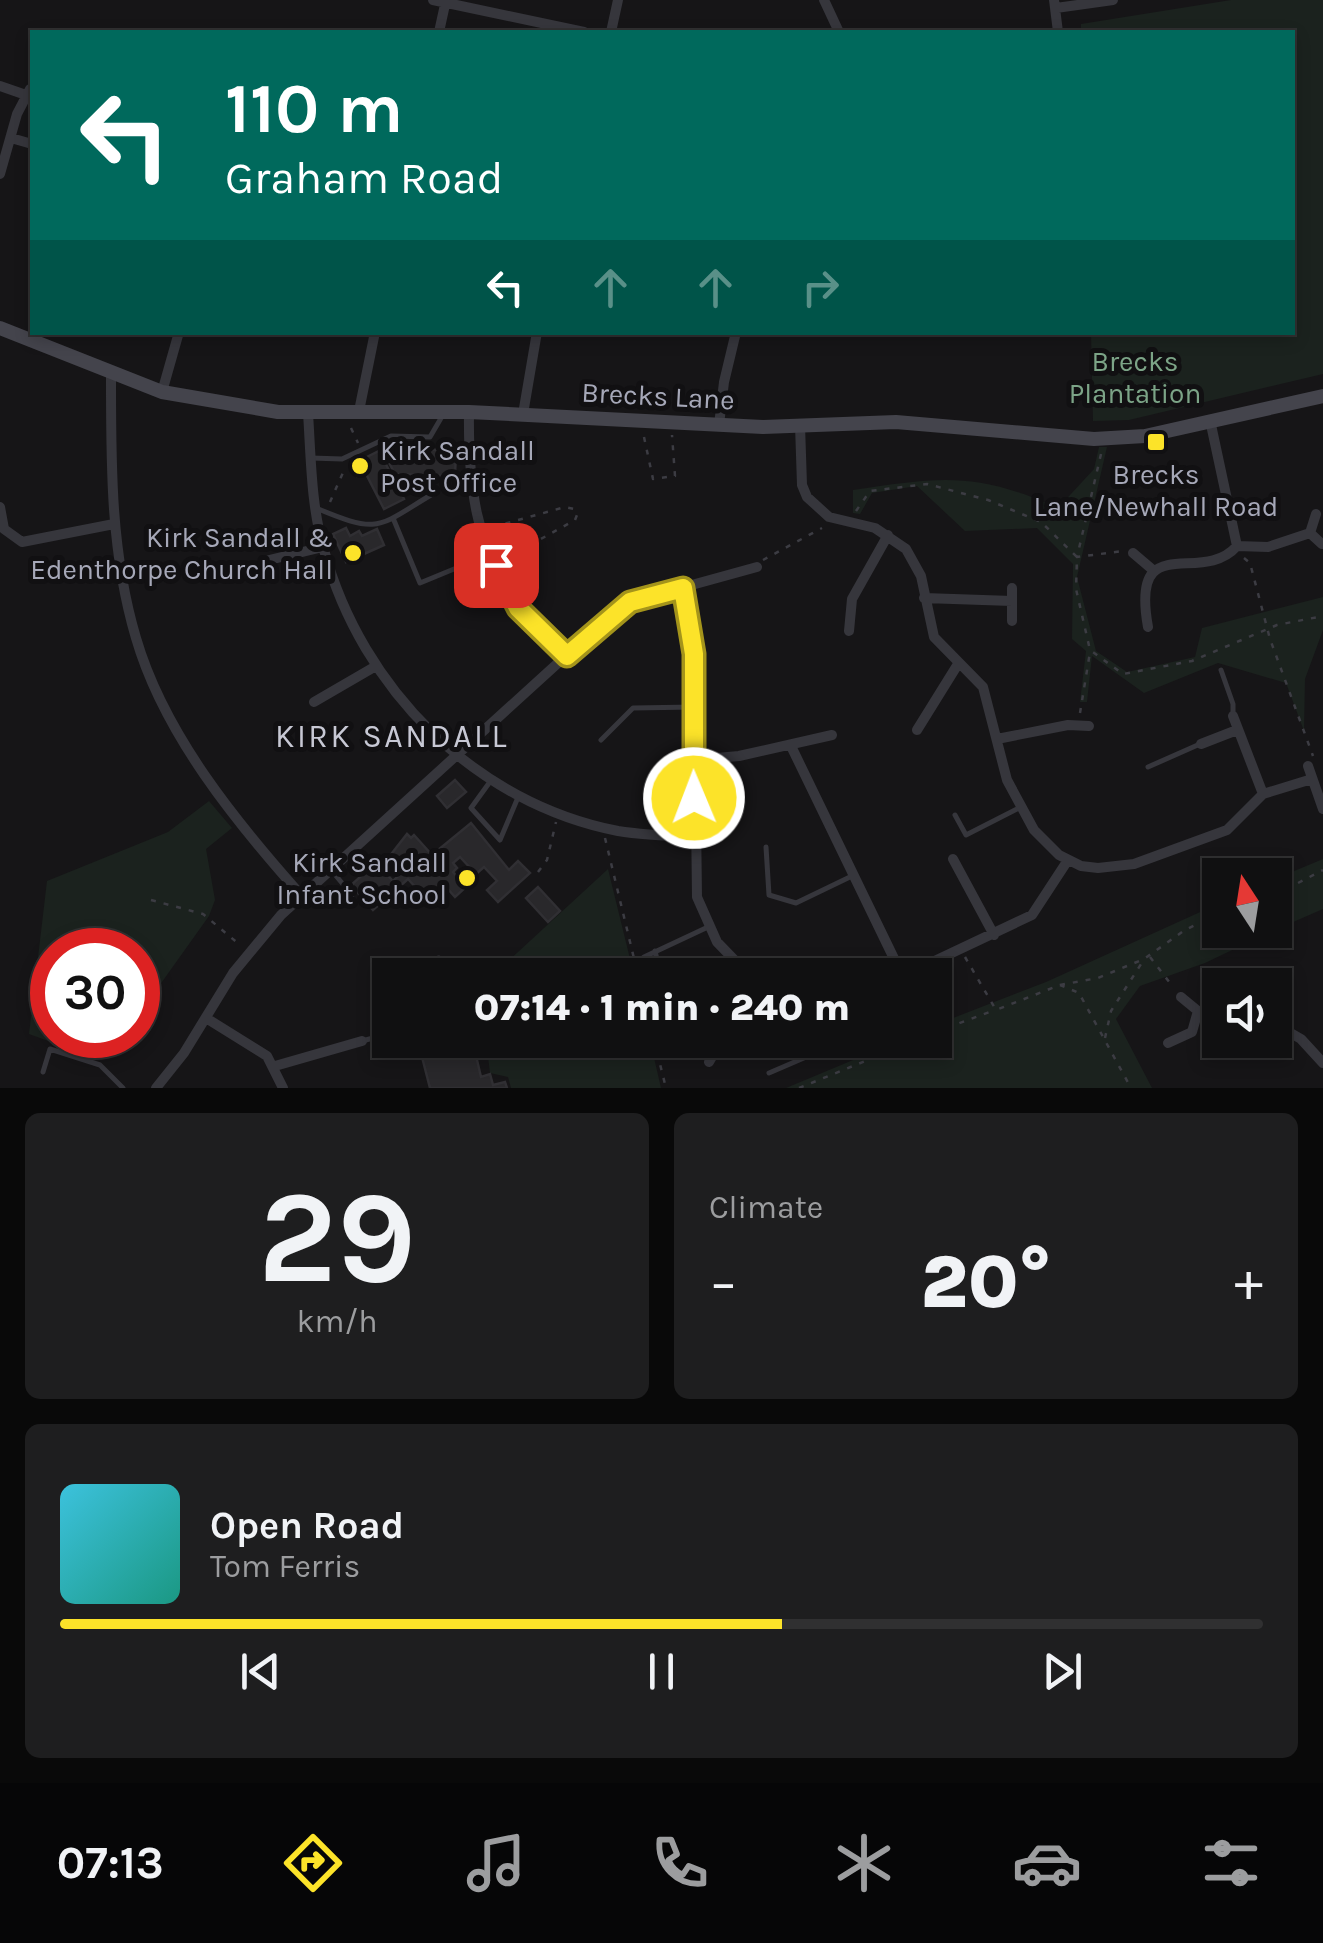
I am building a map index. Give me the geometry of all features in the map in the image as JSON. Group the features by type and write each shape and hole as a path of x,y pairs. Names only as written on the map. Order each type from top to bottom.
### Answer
{"street":[{"path":"612,30 618,0"},
{"path":"824,0 838,30"},
{"path":"1058,30 1055,4 1113,0"},
{"path":"439,30 442,1 575,30"},
{"path":"0,86 28,92 0,174"},
{"path":"11,138 30,143"},
{"name":"Brecks Lane","path":"0,328 162,392 244,409 308,413 468,412 719,425 947,424 1104,438 1145,436 1323,396"},
{"path":"162,392 178,335"},
{"path":"351,412 374,335"},
{"path":"523,414 536,335"},
{"path":"719,425 735,335"},
{"path":"111,371 114,524 136,640 196,762 236,822 301,895"},
{"path":"468,412 470,490 493,559 518,608 567,656"},
{"path":"308,413 323,547 349,621 376,666 424,726 454,756 556,814 602,827 694,837"},
{"path":"1210,420 1235,549"},
{"path":"800,424 802,484 814,506 837,520 888,535 914,562 934,637 982,688 1007,780 1043,842 1068,860 1098,868 1134,864 1227,830 1263,794 1312,778"},
{"path":"0,506 4,529 22,542 114,524"},
{"path":"1310,533 1316,514"},
{"path":"1148,627 1147,583 1153,570 1169,562 1210,560 1235,549 1268,547 1310,533"},
{"path":"1310,533 1322,544"},
{"path":"848,631 852,598 888,535"},
{"path":"265,561 323,547"},
{"path":"1133,554 1153,570"},
{"path":"156,1088 250,952 301,895 567,656 630,602 757,568"},
{"path":"683,588 694,654 698,898 708,927 733,958"},
{"path":"924,598 1012,595 1012,621"},
{"path":"916,730 958,664"},
{"path":"314,702 376,666"},
{"path":"1233,716 1263,794"},
{"path":"996,739 1084,725"},
{"path":"1201,744 1238,730"},
{"path":"694,760 791,746 832,735"},
{"path":"791,746 896,958"},
{"path":"1308,766 1323,807"},
{"path":"954,858 994,935"},
{"path":"943,958 1032,915 1068,860"},
{"path":"1181,998 1202,1012"},
{"path":"1168,1043 1192,1032 1198,1011"},
{"path":"206,1018 250,1044 275,1066 283,1088"},
{"path":"1292,1034 1323,1063"},
{"path":"275,1066 362,1041"},
{"path":"709,1062 711,1058"}],"lane":[{"path":"311,458 342,459 390,436 430,437 444,412"},
{"path":"321,510 365,527 393,518 436,492"},
{"path":"393,518 420,583 493,559"},
{"path":"1221,670 1233,704 1233,716"},
{"path":"601,740 634,708 694,707"},
{"path":"1148,767 1201,744"},
{"path":"492,779 471,808 500,840 519,795"},
{"path":"955,815 966,835 1022,807"},
{"path":"995,820 1001,832"},
{"path":"766,847 769,894 796,904 855,875"},
{"path":"330,869 352,896"},
{"path":"644,956 708,927"},
{"path":"655,951 657,958"},
{"path":"362,1041 372,1038"},
{"path":"44,1072 50,1049 100,1065 123,1088"},
{"path":"770,1074 807,1058"}],"path":[{"path":"351,412 361,449"},
{"path":"641,420 653,480 675,476 671,422"},
{"path":"1084,725 1090,650 1076,589 1077,557 1104,438"},
{"path":"321,510 351,454"},
{"path":"757,568 765,558 858,510 870,492 927,484 988,500 1041,522 1077,557"},
{"path":"482,530 570,506 577,515 575,520 493,559"},
{"path":"1235,549 1250,563 1270,638 1313,756 1308,766"},
{"path":"1077,557 1123,550 1133,554"},
{"path":"1090,650 1132,675 1192,661 1270,628 1323,616"},
{"path":"538,872 551,849 556,814"},
{"path":"602,827 634,958"},
{"path":"1292,886 1323,870"},
{"path":"151,900 203,914 250,952"},
{"path":"952,1026 1060,985 1098,978 1144,959 1202,922"},
{"path":"961,950 996,1010"},
{"path":"1150,956 1181,998"},
{"path":"1105,1040 1111,1011 1144,959"},
{"path":"1060,985 1078,993 1131,1088"},
{"path":"658,1058 666,1088"},
{"path":"799,1088 873,1058"}],"green space":[{"name":"Brecks Plantation","path":"1231,0 1323,0 1323,374 1129,420 1093,421 1091,335 1295,335 1295,30 1081,30 1081,24"},
{"path":"1099,447 1107,447 1077,577 1096,651 1127,672 1195,657 1202,628 1323,597 1323,630 1305,679 1304,731 1286,683 1218,663 1144,693 1092,656 1087,702 1080,702 1086,651 1072,639 1073,564 1037,528 965,531 917,486 872,493 860,514 853,513 853,490 934,480 1003,488 1058,508 1094,469"},
{"path":"209,801 232,828 206,849 215,900 209,916 160,985 160,928 41,928 47,881 168,832"},
{"path":"1323,859 1323,909 1292,923 1292,872"},
{"path":"608,869 630,958 511,958"},
{"path":"1202,911 1202,948 1236,948 1140,986 1116,1019 1152,1088 786,1088 858,1058 952,1058 952,1018 1046,982"},
{"path":"488,1058 654,1058 661,1088 511,1088 508,1077 490,1073"}],"building":[{"path":"382,449 456,450 455,476 395,474"},
{"path":"379,451 404,499 384,509 365,472 357,476 351,465"},
{"name":"Kirk Sandall & Edenthorpe Church Hall","path":"346,528 350,536 359,531 362,536 377,529 384,545 346,562 333,534"},
{"path":"455,780 466,792 447,808 437,796"},
{"path":"471,823 509,870 518,861 530,873 498,902 487,890 497,881 484,867 476,874 460,857 453,863 457,868 453,872 466,887 455,897 447,888 430,903 408,879 373,910 351,885 376,863 393,881 408,867 406,864 400,869 389,857 407,834 411,838 414,835 432,855"},
{"path":"538,887 560,911 548,922 526,898"},
{"path":"422,1058 477,1058 481,1077 490,1074 493,1085 505,1082 507,1088 430,1088"}],"place":[{"name":"Brecks Lane/Newhall Road","path":"1156,442"},
{"name":"Kirk Sandall Post Office","path":"360,466"},
{"name":"Kirk Sandall & Edenthorpe Church Hall","path":"353,553"},
{"name":"Kirk Sandall Infant School","path":"467,878"}],"district":[{"name":"KIRK SANDALL","path":"392,736"}],"route":[{"path":"496,565 518,608 567,656 630,602 683,588 694,654 694,798"}]}
